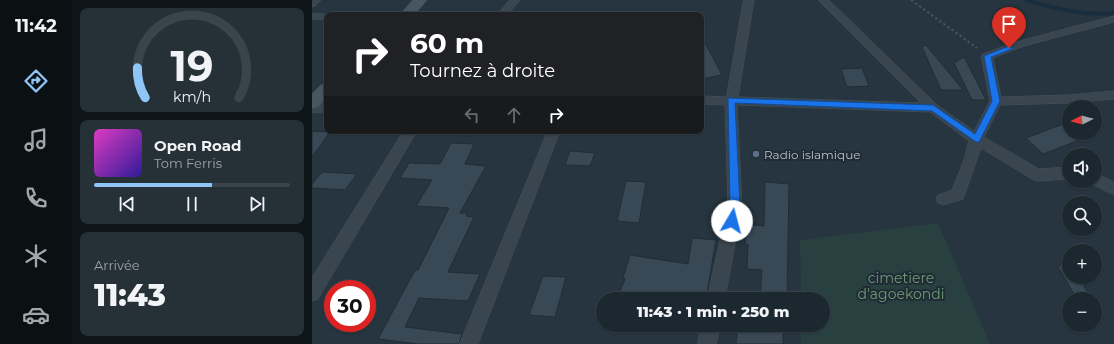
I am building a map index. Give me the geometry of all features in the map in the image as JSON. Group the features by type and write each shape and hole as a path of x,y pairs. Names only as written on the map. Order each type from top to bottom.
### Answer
{"street":[{"path":"312,4 316,0"},
{"path":"410,12 420,0"},
{"path":"505,12 515,0"},
{"path":"717,292 735,205 731,100 749,0"},
{"path":"822,0 933,108 976,139 1037,175 1062,174"},
{"path":"312,16 324,17"},
{"path":"943,199 958,195 972,160 976,139 996,101 987,56 1020,44 1114,19"},
{"path":"312,103 324,92"},
{"path":"996,101 1069,99 1114,94"},
{"path":"704,100 933,108"},
{"path":"312,108 324,109"},
{"path":"312,293 409,134"},
{"path":"469,344 553,134"},
{"path":"1102,183 1114,189"},
{"path":"707,344 710,332"}],"path":[{"path":"912,0 987,56"}],"green space":[{"name":"cimetiere d'agoekondi","path":"938,223 990,344 801,344 801,332 830,332 830,292 801,292 800,240"}],"building":[{"path":"704,41 722,75 704,78"},
{"path":"926,45 963,90 941,90 922,47"},
{"path":"964,57 986,100 972,100 954,63"},
{"path":"862,68 869,86 847,87 841,69"},
{"path":"1062,125 1062,140 1079,140 1043,154 1026,138"},
{"path":"312,131 324,132 324,134 329,134 312,157"},
{"path":"451,143 474,144 465,164 486,166 460,213 468,213 466,216 474,217 448,272 480,274 468,301 419,298 405,327 462,334 459,344 418,344 378,339 415,270 418,270 449,208 416,206 432,180 400,178 409,163 440,164"},
{"path":"570,151 595,153 590,166 565,165"},
{"path":"322,172 357,174 345,190 312,188 312,184"},
{"path":"626,181 646,182 639,223 617,221"},
{"path":"765,182 789,184 787,292 760,292 762,270 747,269 748,244 745,244 746,224 764,226"},
{"path":"692,238 716,240 707,292 620,292 625,279 623,278 630,255 688,264"},
{"path":"1062,264 1062,274 1058,267"},
{"path":"543,276 566,277 555,317 529,315"},
{"path":"1068,284 1082,284 1088,292 1073,292"},
{"path":"737,332 783,332 783,344 736,344"}],"waterway":[{"path":"1027,0 1081,13 1114,13"}],"place":[{"name":"Radio islamique","path":"756,154"}],"route":[{"path":"732,221 735,205 731,100 791,104 933,108 976,139 996,101 987,56 1009,48"}]}
